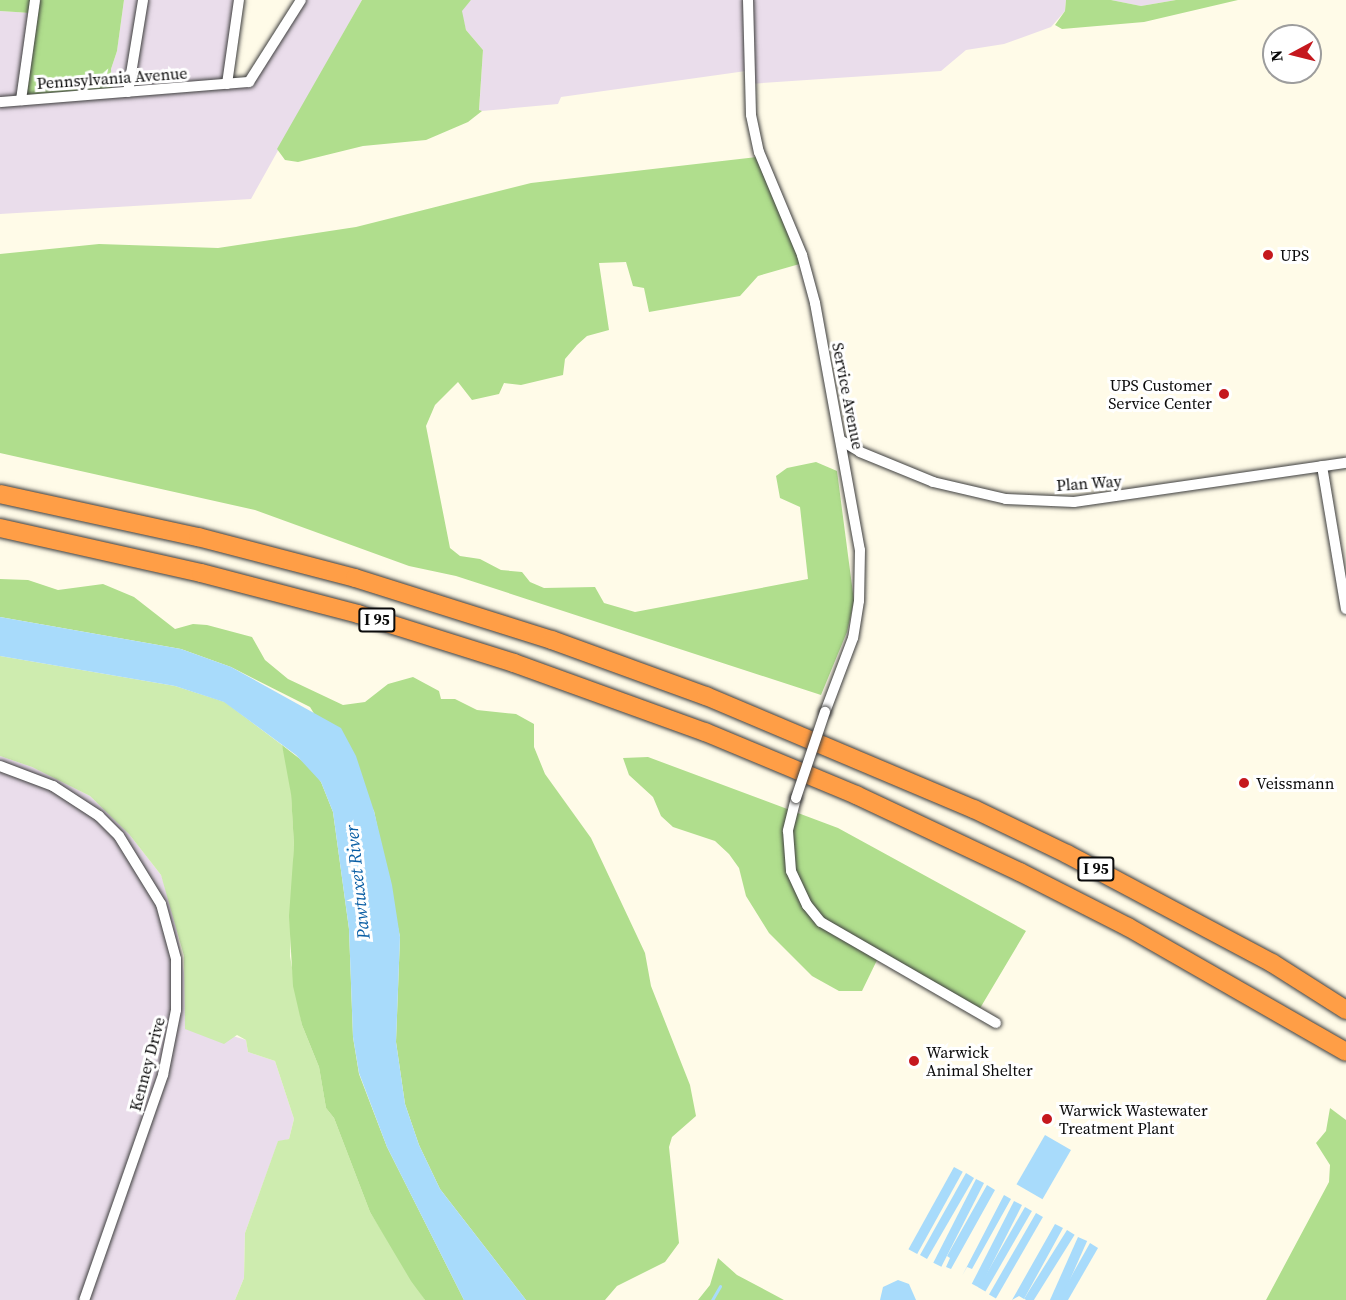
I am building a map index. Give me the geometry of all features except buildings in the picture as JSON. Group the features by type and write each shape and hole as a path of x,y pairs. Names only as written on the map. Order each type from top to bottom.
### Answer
{"highway":[{"name":"I 95","path":"0,494 198,537 355,578 552,640 696,692 974,808 1272,963 1346,1010"},
{"name":"I 95","path":"0,528 191,570 348,612 514,663 696,728 856,795 1011,867 1146,936 1346,1052"}],"street":[{"path":"21,100 34,0"},
{"path":"128,92 143,0"},
{"path":"227,84 239,0"},
{"name":"Pennsylvania Avenue","path":"0,102 253,80 302,0"},
{"name":"Service Avenue","path":"748,0 751,115 759,152 802,255 843,441 860,550 859,601 853,638 796,798 788,831 791,871 807,905 820,922 996,1023"},
{"name":"Plan Way","path":"843,441 860,452 933,482 1006,499 1074,502 1346,463"},
{"path":"1322,466 1346,609"},
{"name":"Kenney Drive","path":"0,766 53,786 99,816 119,836 161,904 176,959 176,1010 166,1064 84,1300"}],"shaded area":[{"path":"124,0 238,0 227,81 250,80 301,0 362,0 251,199 0,214 0,11 31,13 111,69 117,51"},
{"path":"471,0 1066,0 1065,11 1051,27 1004,44 966,50 941,71 749,84 746,71 561,97 558,104 479,111 483,50 466,30 461,11"},
{"path":"1111,0 1176,0 1141,6"},
{"path":"0,756 32,767 90,796 129,834 161,875 173,907 187,991 233,1036 246,1040 248,1052 275,1061 294,1119 289,1139 278,1142 245,1233 244,1278 235,1300 0,1300"}],"green space":[{"path":"0,0 124,0 117,51 111,69 112,91 23,99 31,13 0,11"},
{"path":"362,0 471,0 462,11 466,30 483,50 479,110 482,111 468,122 426,140 363,146 298,162 285,160 277,149"},
{"path":"1066,0 1111,0 1141,6 1176,0 1238,0 1144,22 1062,29 1055,25 1065,11"},
{"path":"757,157 803,263 758,276 740,296 649,312 644,288 633,286 626,262 599,263 609,330 587,336 577,345 565,359 563,375 521,385 504,383 499,394 472,400 458,382 435,405 426,426 450,548 460,556 480,559 501,570 522,572 530,582 544,588 595,587 604,603 635,612 808,579 800,507 780,498 776,476 787,468 816,462 837,471 854,601 847,632 821,695 456,576 409,566 255,510 0,453 0,254 99,244 218,248 356,227 531,183"},
{"path":"0,579 28,580 58,590 103,584 134,597 175,629 193,624 207,625 252,637 265,660 288,679 343,705 365,702 388,684 413,677 439,691 441,699 455,699 477,710 516,714 534,724 534,747 545,774 591,838 645,953 651,986 690,1085 696,1116 672,1137 669,1147 679,1243 665,1262 617,1286 605,1300 526,1300 440,1189 419,1145 405,1104 396,1042 400,937 374,811 310,707 231,667 181,649 0,617"},
{"path":"0,656 175,686 225,702 282,745 290,774 294,846 290,956 302,1025 319,1067 326,1108 334,1118 370,1212 425,1300 235,1300 244,1278 245,1233 278,1141 289,1139 294,1119 275,1061 248,1052 246,1040 237,1035 224,1044 185,1029 184,956 161,875 129,834 90,796 32,767 0,756"},
{"path":"282,745 309,766 321,782 333,812 349,929 353,1037 359,1074 387,1147 464,1300 425,1300 411,1281 370,1212 334,1118 326,1108 319,1067 302,1025 293,986 289,916 294,846 291,794"},
{"path":"648,757 838,828 1026,931 979,1010 879,956 862,991 839,991 812,976 769,933 746,896 739,868 729,854 715,841 673,827 661,816 653,797 629,775 623,758"},
{"path":"1330,1108 1346,1120 1346,1300 1266,1300 1329,1182 1330,1165 1316,1143 1326,1131"},
{"path":"718,1258 737,1275 784,1300 698,1300 710,1285"}],"water":[{"name":"Pawtuxet River","path":"0,617 181,649 231,667 341,728 356,756 374,811 392,885 400,937 396,1042 405,1104 419,1145 440,1189 526,1300 464,1300 387,1147 359,1073 353,1037 349,929 333,812 321,782 296,755 224,702 175,686 0,656"},
{"path":"1045,1135 1071,1150 1042,1199 1016,1184"},
{"path":"954,1167 963,1172 917,1254 908,1249"},
{"path":"966,1173 974,1178 927,1259 920,1255"},
{"path":"976,1179 984,1183 941,1267 933,1263"},
{"path":"987,1185 995,1190 951,1269 946,1267 950,1258 947,1256"},
{"path":"1004,1195 1011,1199 972,1269 967,1267 962,1276"},
{"path":"1014,1201 1022,1205 980,1288 972,1284"},
{"path":"1025,1207 1032,1211 985,1292 978,1288"},
{"path":"1036,1213 1043,1217 996,1298 989,1294"},
{"path":"1055,1224 1063,1228 1024,1299 1019,1296 1012,1300"},
{"path":"1067,1230 1075,1235 1034,1300 1024,1299"},
{"path":"1078,1237 1087,1241 1061,1300 1050,1300"},
{"path":"1090,1243 1098,1248 1068,1300 1058,1300"},
{"path":"898,1280 909,1284 916,1300 880,1300 883,1287"}],"waterway":[{"path":"712,1300 720,1286"}],"place":[{"name":"UPS","path":"1268,255"},
{"name":"UPS Customer Service Center","path":"1224,394"},
{"name":"Veissmann","path":"1244,783"},
{"name":"Warwick Animal Shelter","path":"914,1061"},
{"name":"Warwick Wastewater Treatment Plant","path":"1047,1119"}]}
